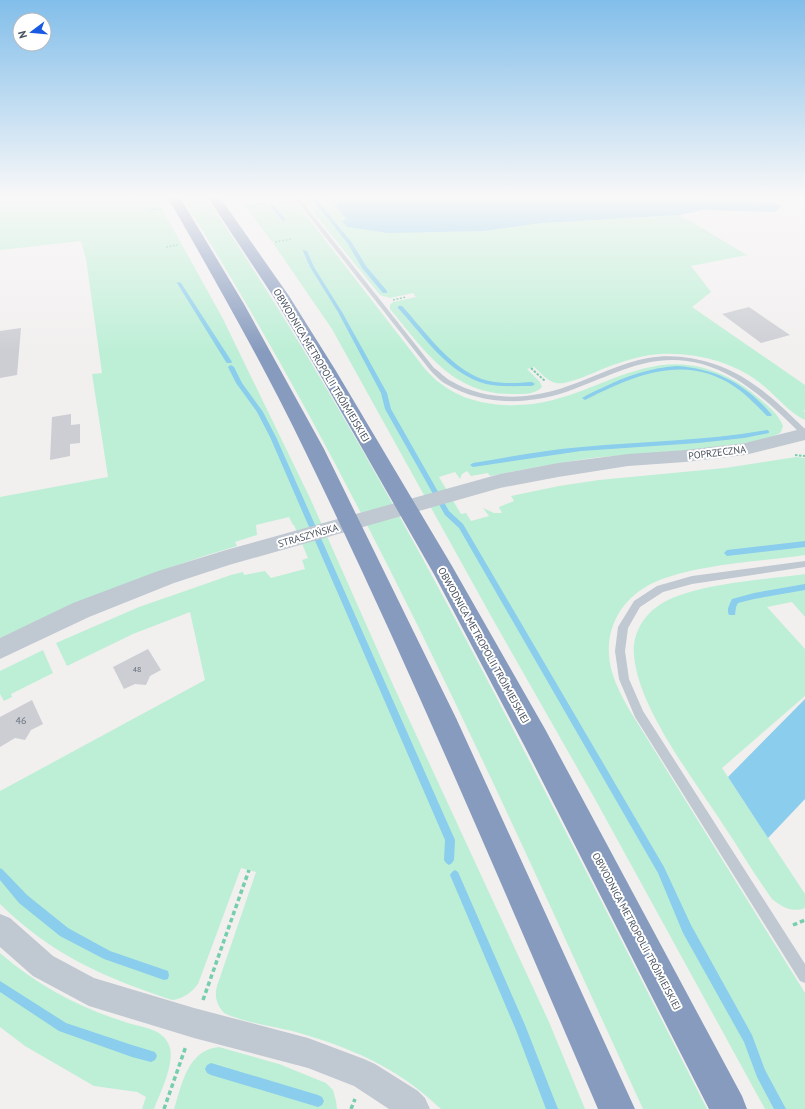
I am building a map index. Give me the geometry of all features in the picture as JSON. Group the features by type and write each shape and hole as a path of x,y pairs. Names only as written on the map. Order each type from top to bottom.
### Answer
{"highway":[{"path":"193,248 236,304 314,449 447,726 617,1109"},
{"name":"OBWODNICA METROPOLII TRÓJMIEJSKIEJ","path":"248,248 281,296 327,371 444,572 535,738 729,1109"}],"street":[{"name":"POPRZECZNA","path":"628,460 685,456 745,449 805,434"},
{"name":"STRASZYŃSKA","path":"0,649 81,610 166,577 226,558 500,482 543,473 628,460"},
{"path":"0,928 43,966 89,991 194,1023 308,1053 364,1075 407,1102 414,1109"}],"lane":[{"path":"336,248 432,369 450,384 475,395 495,399 520,400 543,397 619,368 640,362 677,359 701,362 721,368 738,376 757,388 805,434"},
{"path":"805,564 692,580 660,589 637,604 623,627 620,652 624,679 639,714 805,976"}],"path":[{"path":"164,1109 249,870"}],"green space":[{"path":"0,248 20,248 0,250"},
{"path":"83,248 184,248 223,319 310,498 394,687 549,1022 585,1109 441,1109 407,1081 372,1060 313,1037 248,1021 224,1013 217,1001 217,986 256,872 241,868 198,984 186,995 172,1000 101,973 59,951 19,922 0,904 0,791 205,680 190,612 133,634 67,666 56,643 139,607 231,575 243,572 244,575 265,571 271,578 305,569 302,560 308,558 289,517 256,525 257,535 235,542 237,546 146,576 58,612 0,638 0,497 108,477 92,374 102,373 86,259"},
{"path":"212,248 239,248 324,384 361,448 433,577 502,708 707,1109 643,1109 482,760 427,645 370,530 310,417 247,305"},
{"path":"276,248 331,248 425,369 443,386 457,394 473,400 499,405 535,404 572,394 646,368 664,365 684,365 704,368 739,383 769,407 781,421 783,426 781,432 769,438 749,442 692,450 592,458 490,476 488,473 471,476 467,471 462,474 460,479 455,472 439,477 461,514 466,513 471,521 489,516 483,508 494,513 502,513 499,507 514,501 511,496 559,486 599,480 725,468 796,457 805,458 805,555 709,567 672,576 655,582 642,589 623,607 611,631 609,658 612,672 630,711 805,993 805,1109 765,1109 595,799 491,616 332,329"},
{"path":"342,248 735,248 747,255 691,266 711,292 692,307 805,385 805,410 803,411 805,412 805,420 789,409 765,387 742,371 730,365 702,357 688,355 649,355 627,360 569,382 562,383 556,383 550,380 534,367 527,369 540,382 542,387 537,391 530,393 494,393 475,388 458,379 429,355 390,309 390,305 393,302 416,297 413,293 390,298 380,295"},
{"path":"805,574 805,617 792,602 767,607 805,649 805,696 722,768 805,894 805,908 796,910 783,907 772,899 682,764 656,720 645,697 638,676 634,648 636,634 643,621 652,610 672,598 708,587"},
{"path":"43,650 53,673 11,694 12,697 4,701 0,694 0,671"},
{"path":"0,953 29,976 60,995 110,1017 152,1030 162,1035 169,1045 171,1052 169,1069 154,1109 142,1109 146,1097 137,1092 94,1086 25,1046 0,1027"},
{"path":"219,1047 279,1064 326,1083 333,1090 337,1109 174,1109 183,1080 193,1062 208,1050"}],"water":[{"path":"805,699 805,799 768,838 728,777"}],"building":[{"path":"749,307 790,335 761,343 722,314"},
{"path":"21,328 17,375 0,378 0,331"},
{"path":"71,414 71,425 80,424 80,443 70,444 70,456 50,460 52,417"},
{"path":"148,649 161,670 150,676 146,685 135,684 124,689 113,667"},
{"path":"32,700 43,724 31,730 25,740 15,738 0,747 0,717"}],"waterway":[{"path":"352,248 364,267 385,292"},
{"path":"305,251 312,267 340,312 384,393 388,409 447,513 461,526 661,870 687,929 748,1039 761,1073 780,1109"},
{"path":"179,283 229,362"},
{"path":"400,307 442,354 455,366 470,375 487,382 507,385 532,384"},
{"path":"231,367 239,383 260,412 273,437 450,840 449,860"},
{"path":"585,398 630,377 646,372 661,369 693,369 710,373 733,383 769,415"},
{"path":"473,465 581,449 721,439 767,432"},
{"path":"727,553 805,544"},
{"path":"732,613 732,607 735,601 805,587"},
{"path":"0,873 23,899 64,932 108,955 164,975"},
{"path":"455,875 521,1029 552,1109"},
{"path":"0,986 63,1027 151,1056"},
{"path":"211,1069 318,1101"}]}
